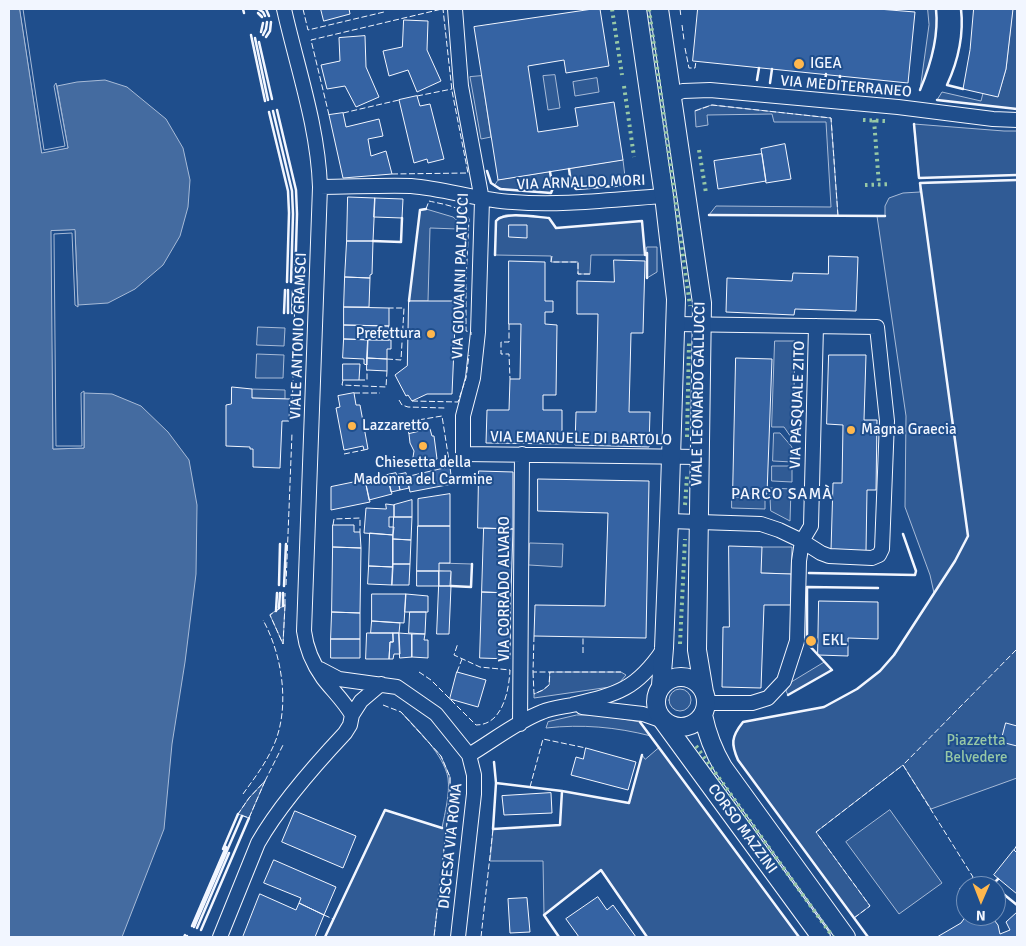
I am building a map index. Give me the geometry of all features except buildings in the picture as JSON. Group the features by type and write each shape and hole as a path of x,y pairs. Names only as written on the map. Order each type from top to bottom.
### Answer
{"street":[{"name":"VIALE ANTONIO GRAMSCI","path":"284,9 316,143 320,187 304,618 306,645 323,678 352,715"},
{"name":"VIA GIOVANNI PALATUCCI","path":"455,9 462,86 482,200 478,332 473,378 463,416 463,454"},
{"name":"VIALE LEONARDO GALLUCCI","path":"637,9 664,196 676,298 672,456 661,685"},
{"name":"VIALE LEONARDO GALLUCCI","path":"659,9 702,304 696,650 704,703"},
{"name":"VIA MEDITERRANEO","path":"672,95 682,91 710,90 1017,120"},
{"name":"VIA ARNALDO MORI","path":"320,187 411,186 436,189 482,200 549,203 664,196"},
{"name":"VIA PASQUALE ZITO","path":"675,324 877,327 887,421 882,549 879,555 872,558 829,556 802,541"},
{"name":"VIA PASQUALE ZITO","path":"704,703 752,703 768,698 784,681 789,670 797,641 799,561 802,541 811,526 816,326"},
{"name":"VIA EMANUELE DI BARTOLO","path":"463,454 699,457"},
{"name":"VIA CORRADO ALVARO","path":"520,724 522,454"},
{"path":"669,521 761,524 802,541"},
{"path":"469,754 544,711 612,695 633,684 651,668 664,648"},
{"name":"DISCESA VIA ROMA","path":"316,667 339,678 397,687 436,714 469,754 474,774 474,794 458,937"},
{"path":"569,706 613,709 643,714 677,727 686,727 698,721 704,703 697,683 684,677 670,678 661,685 656,694 655,705 664,721"},
{"path":"220,937 258,843 289,799 345,733 360,701 381,684"},
{"name":"CORSO MAZZINI","path":"704,703 708,734 715,754 846,937"},
{"name":"CORSO MAZZINI","path":"664,721 821,937"}],"green space":[{"path":"928,9 936,9 936,30 931,60 920,90 929,25"},
{"path":"1013,9 1017,9 1017,109 937,100 942,92 981,101 983,93 998,96 1006,69"},
{"path":"555,75 560,108 548,110 543,76"},
{"path":"482,76 491,137 481,139 470,77"},
{"path":"597,78 599,92 575,96 573,82"},
{"path":"712,105 831,118 838,216 709,215 716,206 831,207 826,122 774,122 772,114 707,115 708,125 696,127 695,111"},
{"path":"914,124 1017,131 1017,175 919,178"},
{"path":"623,160 626,185 576,189 571,183 569,169"},
{"path":"550,172 553,188 551,193 507,190 494,186 498,180"},
{"name":"Piazzetta Belvedere","path":"1017,180 1017,778 931,809 903,765 816,832 870,906 854,918 738,760 733,745 734,736 743,722 824,707 857,689 880,671 894,655 934,593 930,575 905,507 906,416 877,216 885,216 885,206 889,198 903,193 920,192 920,183"},
{"path":"426,209 453,217 458,221 458,229 430,228 428,301 409,301 420,210"},
{"path":"506,215 549,218 556,228 642,221 645,255 591,255 590,274 578,274 578,262 551,262 551,256 495,255 496,221 498,218"},
{"path":"647,247 657,247 657,272 647,278"},
{"path":"258,327 285,328 284,346 257,345"},
{"path":"775,341 795,341 793,440 784,427 772,427"},
{"path":"257,354 284,355 283,378 256,378"},
{"path":"252,389 285,390 285,399 252,398"},
{"path":"774,433 780,433 792,447 792,462 773,461"},
{"path":"772,466 792,466 792,482 772,481"},
{"path":"770,488 791,489 790,521 771,511"},
{"path":"732,497 765,498 765,509 732,508"},
{"path":"530,543 563,544 562,567 529,565"},
{"path":"762,547 792,547 791,574 761,573"},
{"path":"439,563 472,564 471,587 451,586 451,572 439,571"},
{"path":"285,605 283,644 270,615"},
{"path":"825,662 832,670 788,695 786,691 790,683"},
{"path":"550,672 621,672 626,675 620,682 610,687 534,698 534,694 549,685"},
{"path":"680,689 688,692 691,700 688,708 680,711 672,708 669,700 672,692"},
{"path":"401,712 422,734 429,743"},
{"path":"577,715 600,715 640,722 651,736 599,727 546,728 548,722"},
{"path":"429,743 441,756 450,777 450,796 434,937 325,937 385,810 442,828 448,797 448,778 441,760"},
{"path":"659,748 799,937 647,937 601,871 544,915 543,861 490,861 493,829 560,825 562,791 629,803 642,755 645,759"},
{"path":"265,781 249,818 238,814 249,798"},
{"path":"890,810 942,883 899,914 846,842"}],"shaded area":[{"path":"9,9 20,9 42,152 68,148 57,86 105,80 127,87 166,119 183,148 190,180 188,207 180,236 163,265 135,289 108,303 78,305 75,231 52,231 53,449 84,448 84,393 112,394 141,406 168,432 189,460 197,505 196,574 172,744 164,829 122,937 9,937"}],"pier":[{"path":"20,9 23,9 44,150 65,146 54,86 56,83 68,148 42,153"},
{"path":"75,230 78,307 75,305 72,233 54,234 56,446 82,446 81,393 84,391 84,448 53,449 51,231"}],"hedge":[{"path":"612,9 622,75"},
{"path":"649,9 690,306"},
{"path":"624,86 634,157"},
{"path":"863,120 885,121"},
{"path":"874,120 879,185"},
{"path":"699,150 706,193"},
{"path":"865,185 891,184"},
{"path":"687,437 689,343"},
{"path":"685,505 687,476"},
{"path":"680,644 685,539"},
{"path":"696,746 833,937"}],"fence":[{"path":"303,9 308,30 384,12 383,9"},
{"path":"329,115 311,40 442,9"},
{"path":"392,174 468,173 452,91 443,9"},
{"path":"680,9 681,17"},
{"path":"682,25 684,40"},
{"path":"685,48 689,68 695,68 696,61"},
{"path":"417,96 452,89"},
{"path":"343,113 399,100"},
{"path":"695,111 712,105 831,118 838,216"},
{"path":"426,209 429,201 457,208 469,219 466,331 471,332 471,335"},
{"path":"552,256 551,262 578,262 578,274 590,274"},
{"path":"292,420 295,291"},
{"path":"387,359 401,360 404,308 389,308"},
{"path":"509,324 509,342 501,342 501,354 509,354 510,379"},
{"path":"412,401 458,402 466,378 469,355"},
{"path":"359,380 367,380 367,370"},
{"path":"343,380 342,385 386,387 387,371"},
{"path":"354,393 380,393"},
{"path":"399,400 402,405 408,407 445,408"},
{"path":"409,434 406,422 442,416 450,467"},
{"path":"286,585 292,433"},
{"path":"344,454 364,450"},
{"path":"333,525 334,519 360,518 360,532"},
{"path":"285,593 285,605"},
{"path":"285,605 283,644 270,615 285,605"},
{"path":"243,794 272,749 278,734 283,701 280,667 276,650 263,620"},
{"path":"534,636 533,672 621,672"},
{"path":"583,637 583,653"},
{"path":"419,672 431,680 476,725 493,719 503,705 510,670 480,667 454,655 458,643"},
{"path":"972,876 903,765 1017,649"},
{"path":"457,672 462,659"},
{"path":"533,672 534,694 549,685 550,672"},
{"path":"383,705 401,712 441,756 450,777 450,796 434,937"},
{"path":"530,787 543,739 586,748"},
{"path":"265,781 284,743"},
{"path":"854,918 870,906 816,832 903,765"},
{"path":"265,781 249,818 238,814 249,798 265,781"},
{"path":"481,937 493,829"},
{"path":"1014,850 1017,845"},
{"path":"324,915 333,919"}],"wall":[{"path":"243,9 244,13"},
{"path":"258,9 265,16"},
{"path":"266,9 269,16"},
{"path":"920,90 928,70 935,40 936,9"},
{"path":"961,9 962,28 959,48 947,85 963,89"},
{"path":"258,13 262,17"},
{"path":"263,35 267,22"},
{"path":"266,37 270,31 271,22"},
{"path":"261,32 263,23"},
{"path":"251,35 265,101"},
{"path":"255,38 268,100"},
{"path":"259,42 272,99"},
{"path":"757,80 759,68"},
{"path":"770,83 772,69"},
{"path":"824,89 826,74"},
{"path":"839,90 840,76"},
{"path":"937,100 1017,109"},
{"path":"277,110 296,190 295,282"},
{"path":"273,111 292,191 291,282"},
{"path":"269,112 288,191 287,282"},
{"path":"914,124 919,178 1017,175"},
{"path":"569,169 571,183 576,189 626,185"},
{"path":"487,171 491,183 500,189 551,193 553,188 550,172"},
{"path":"868,937 738,760 733,741 736,732 743,722 824,707 857,689 880,671 894,655 955,561 968,536 920,183 1017,180"},
{"path":"409,301 420,210 426,209"},
{"path":"495,255 496,221 513,215 549,218 556,228 642,221 645,255"},
{"path":"709,215 885,216"},
{"path":"373,241 401,242 402,218"},
{"path":"647,253 647,278"},
{"path":"284,313 285,290"},
{"path":"288,290 288,313"},
{"path":"292,313 293,291"},
{"path":"809,573 915,575 916,571 903,534"},
{"path":"279,585 280,544"},
{"path":"284,586 286,544"},
{"path":"451,586 471,587 472,564"},
{"path":"788,695 832,670 807,643 807,587 878,588"},
{"path":"276,611 277,593"},
{"path":"279,608 280,593"},
{"path":"283,593 283,606"},
{"path":"640,722 799,937"},
{"path":"562,791 560,825 493,829 496,783 562,791 629,803 642,755"},
{"path":"494,762 496,783"},
{"path":"325,937 385,810 442,828"},
{"path":"223,849 238,814"},
{"path":"194,927 242,816"},
{"path":"201,930 249,818"},
{"path":"192,926 226,847"},
{"path":"197,928 229,853"},
{"path":"558,937 544,915 601,870 647,937"},
{"path":"1006,896 1017,905"}],"place":[{"name":"IGEA","path":"799,64"},
{"name":"Prefettura","path":"431,334"},
{"name":"Lazzaretto","path":"352,426"},
{"name":"Magna Graecia","path":"851,430"},
{"name":"Chiesetta della Madonna del Carmine","path":"423,446"},
{"name":"EKL","path":"811,641"}],"district":[{"name":"PARCO SAMÀ","path":"782,495"}]}
